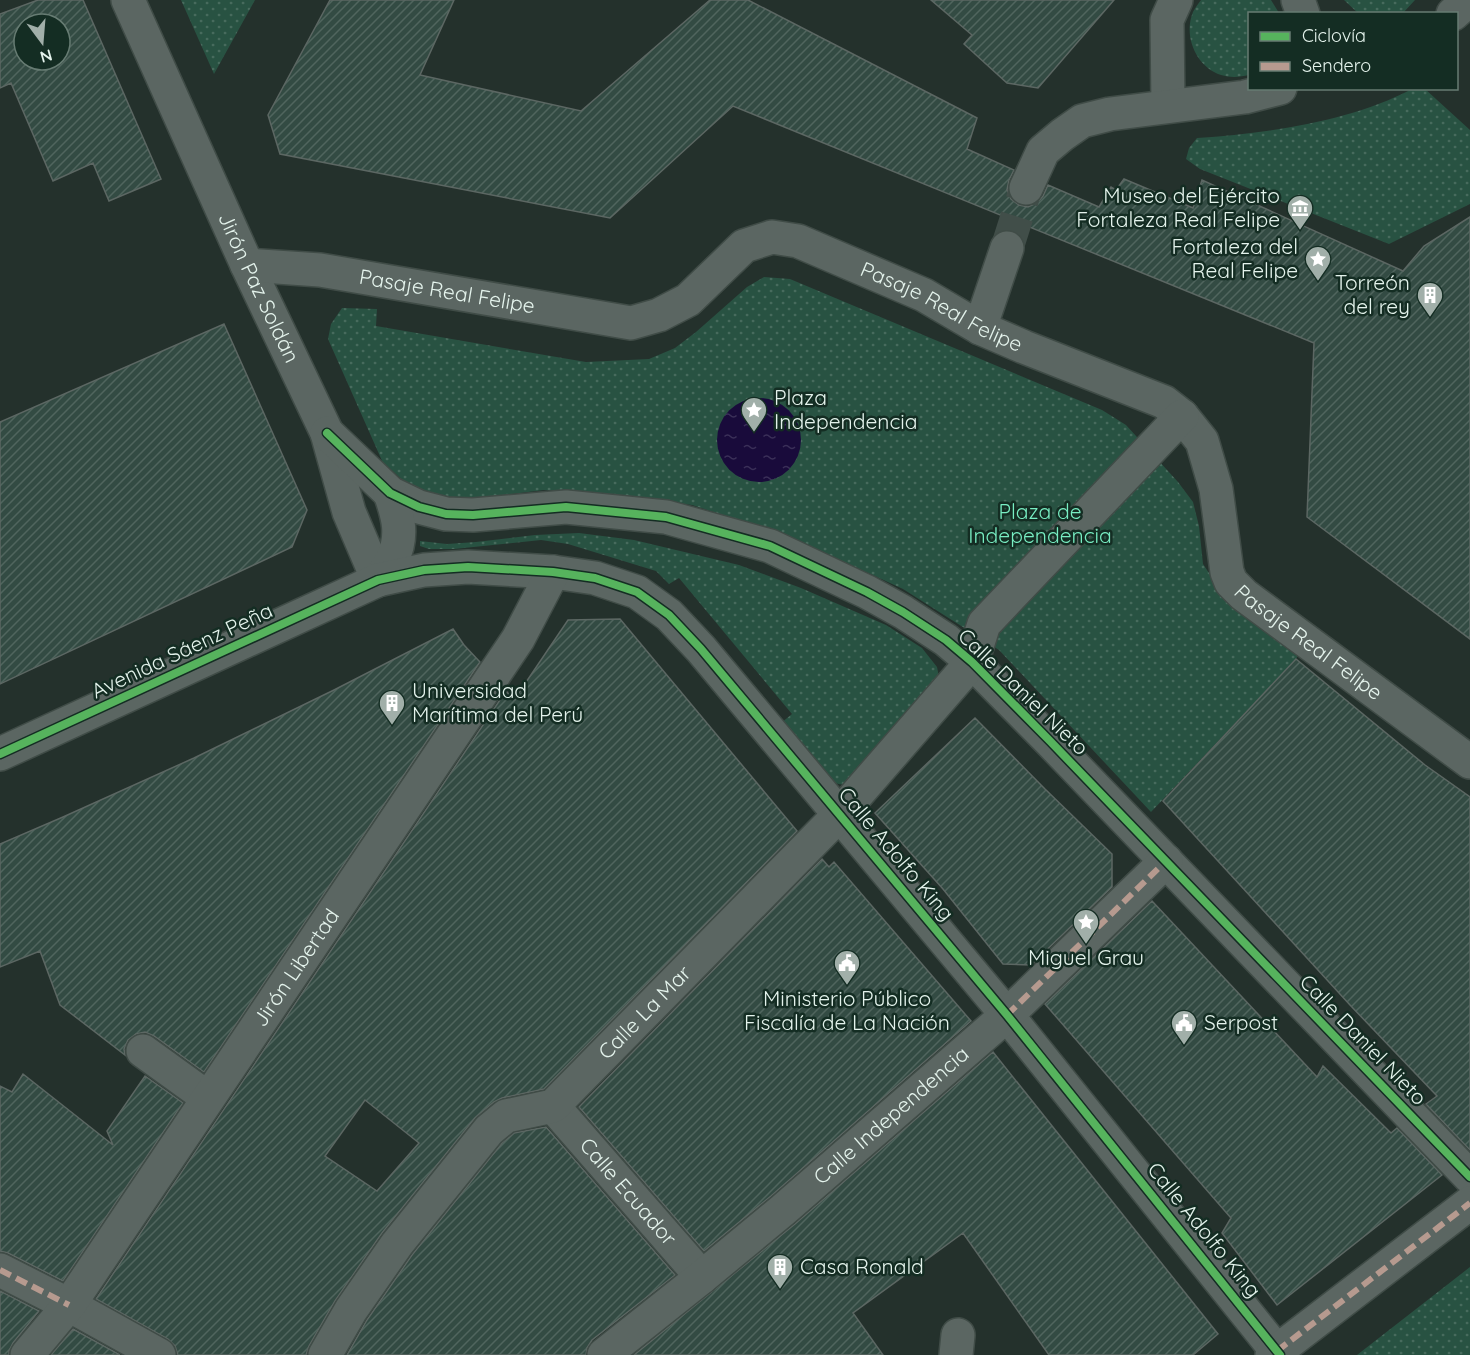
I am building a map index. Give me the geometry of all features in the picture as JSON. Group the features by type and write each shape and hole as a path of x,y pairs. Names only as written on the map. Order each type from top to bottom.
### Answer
{"street":[{"name":"Jirón Paz Soldán","path":"128,0 247,265 327,433 349,512 378,580"},
{"path":"1168,106 1167,20 1176,0"},
{"path":"1455,12 1469,0"},
{"path":"1026,188 1043,150 1082,121 1110,114 1245,97 1272,90"},
{"name":"Pasaje Real Felipe","path":"247,265 320,270 631,323 659,315 688,300 744,246 772,237 798,241 924,295 980,328 1164,402 1182,416 1202,441 1216,489 1227,572 1232,582 1244,595 1470,762"},
{"path":"980,328 1007,248"},
{"path":"972,662 984,624 1182,416"},
{"name":"Calle Daniel Nieto","path":"327,433 390,493 419,507 446,514 473,515 566,507 666,517 770,546 867,592 903,612 946,640 972,662 1470,1177"},
{"path":"378,580 392,561 399,538 398,514 390,493"},
{"name":"Calle Adolfo King","path":"378,580 424,570 468,567 553,572 595,578 637,592 669,615 701,650 1007,1015 1277,1354"},
{"name":"Jirón Libertad","path":"27,1355 69,1305 519,639 553,572"},
{"name":"Avenida Sáenz Peña","path":"0,754 378,580"},
{"name":"Calle La Mar","path":"554,1106 839,815 972,662"},
{"name":"Calle Independencia","path":"604,1355 702,1278 783,1210 1007,1015 1166,861"},
{"path":"143,1051 208,1098"},
{"path":"325,1355 351,1310 397,1244 489,1130 506,1116 554,1106"},
{"name":"Calle Ecuador","path":"554,1106 702,1278"},
{"path":"1277,1354 1470,1203"},
{"path":"0,1270 159,1355"}],"green space":[{"path":"181,0 255,0 214,74"},
{"path":"1201,0 1271,0 1278,12 1248,12 1248,75 1228,77 1212,71 1194,50 1190,31 1193,12"},
{"path":"1344,0 1415,0 1404,12 1357,12"},
{"path":"1410,90 1426,90 1470,130 1470,204 1389,244 1200,169 1186,159 1189,148 1197,138 1252,133 1308,124 1362,110"},
{"name":"Plaza de Independencia","path":"764,277 790,279 1102,410 1126,425 1178,482 1193,502 1199,526 1203,564 1217,585 1300,652 1296,659 1151,812 999,650 903,589 790,537 692,505 625,496 544,490 470,499 434,496 412,488 383,463 328,339 331,324 342,308 377,309 376,326 586,362 649,359 675,348 747,287"},
{"path":"579,533 634,540 739,565 801,588 886,625 922,648 937,667 940,682 844,785 834,783 781,723 792,714 679,578 669,584 656,571 568,544 541,540 454,549 429,549 420,546 420,541 447,544"},
{"path":"1470,1267 1470,1355 1357,1355"}],"water":[{"path":"759,398 782,405 794,417 801,440 794,463 782,475 759,482 736,475 724,463 717,440 724,417 736,405"}],"building":[{"path":"38,0 83,0 161,179 109,201 93,163 53,181 11,83 0,88 0,14"},
{"path":"330,0 454,0 420,75 581,111 710,0 748,0 977,118 967,149 1014,170 1007,190 1011,199 1019,205 1028,207 1037,203 1048,185 1099,207 1111,187 1116,190 1124,179 1193,208 1202,180 1403,271 1424,246 1470,217 1470,639 1307,517 1314,343 733,106 610,218 280,154 268,115"},
{"path":"931,0 1114,0 1038,88 1007,83 964,44 972,35"},
{"path":"224,324 307,510 292,547 0,684 0,422"},
{"path":"620,619 797,831 544,1089 502,1098 475,1118 382,1233 335,1301 306,1355 178,1355 175,1346 168,1339 96,1299 506,691 514,700 568,620","holes":["365,1100 419,1143 377,1191 325,1156"]},
{"path":"453,629 480,662 204,1072 145,1032 136,1034 128,1040 124,1049 125,1055 60,1005 40,951 0,967 0,844 194,758"},
{"path":"1296,659 1425,765 1470,797 1470,1150 1426,1104 1437,1096 1350,1005 1163,801"},
{"path":"975,718 1112,854 1112,887 1031,965 1003,964 943,889 875,813"},
{"path":"822,859 829,867 834,862 971,1021 771,1196 704,1251 579,1107"},
{"name":"Serpost","path":"1152,901 1317,1077 1323,1066 1391,1133 1397,1128 1442,1175 1277,1305 1222,1233 1231,1218 1045,1004"},
{"path":"993,1052 1218,1334 1193,1355 1049,1355 963,1233 853,1313 883,1355 634,1355 795,1224"},
{"path":"23,1074 113,1145 107,1131 145,1076 183,1103 63,1281 0,1251 0,1086 12,1092"},
{"path":"546,1127 675,1275 592,1340 586,1355 347,1355 367,1320 412,1255 502,1143 514,1133"},
{"path":"0,1291 39,1311 13,1343 9,1355 0,1355"},
{"path":"73,1329 120,1355 51,1355"}],"tunnel":[{"path":"1007,248 1026,188"}],"marked path":[{"path":"1007,1015 1166,861"},
{"path":"1277,1351 1470,1203"},
{"path":"0,1270 69,1305"}],"cycle path":[{"path":"327,433 390,493 419,507 446,514 473,515 566,507 666,517 770,546 867,592 903,612 946,640 972,662 1470,1177"},
{"path":"0,754 378,580 424,570 468,567 553,572 595,578 637,592 669,615 701,649 1007,1015 1280,1355"}],"place":[{"name":"Museo del Ejército Fortaleza Real Felipe","path":"1300,231"},
{"name":"Fortaleza del Real Felipe","path":"1318,282"},
{"name":"Torreón del rey","path":"1430,318"},
{"name":"Plaza Independencia","path":"754,433"},
{"name":"Universidad Marítima del Perú","path":"392,726"},
{"name":"Miguel Grau","path":"1086,945"},
{"name":"Ministerio Público Fiscalía de La Nación","path":"847,986"},
{"name":"Serpost","path":"1184,1046"},
{"name":"Casa Ronald","path":"780,1290"}]}
